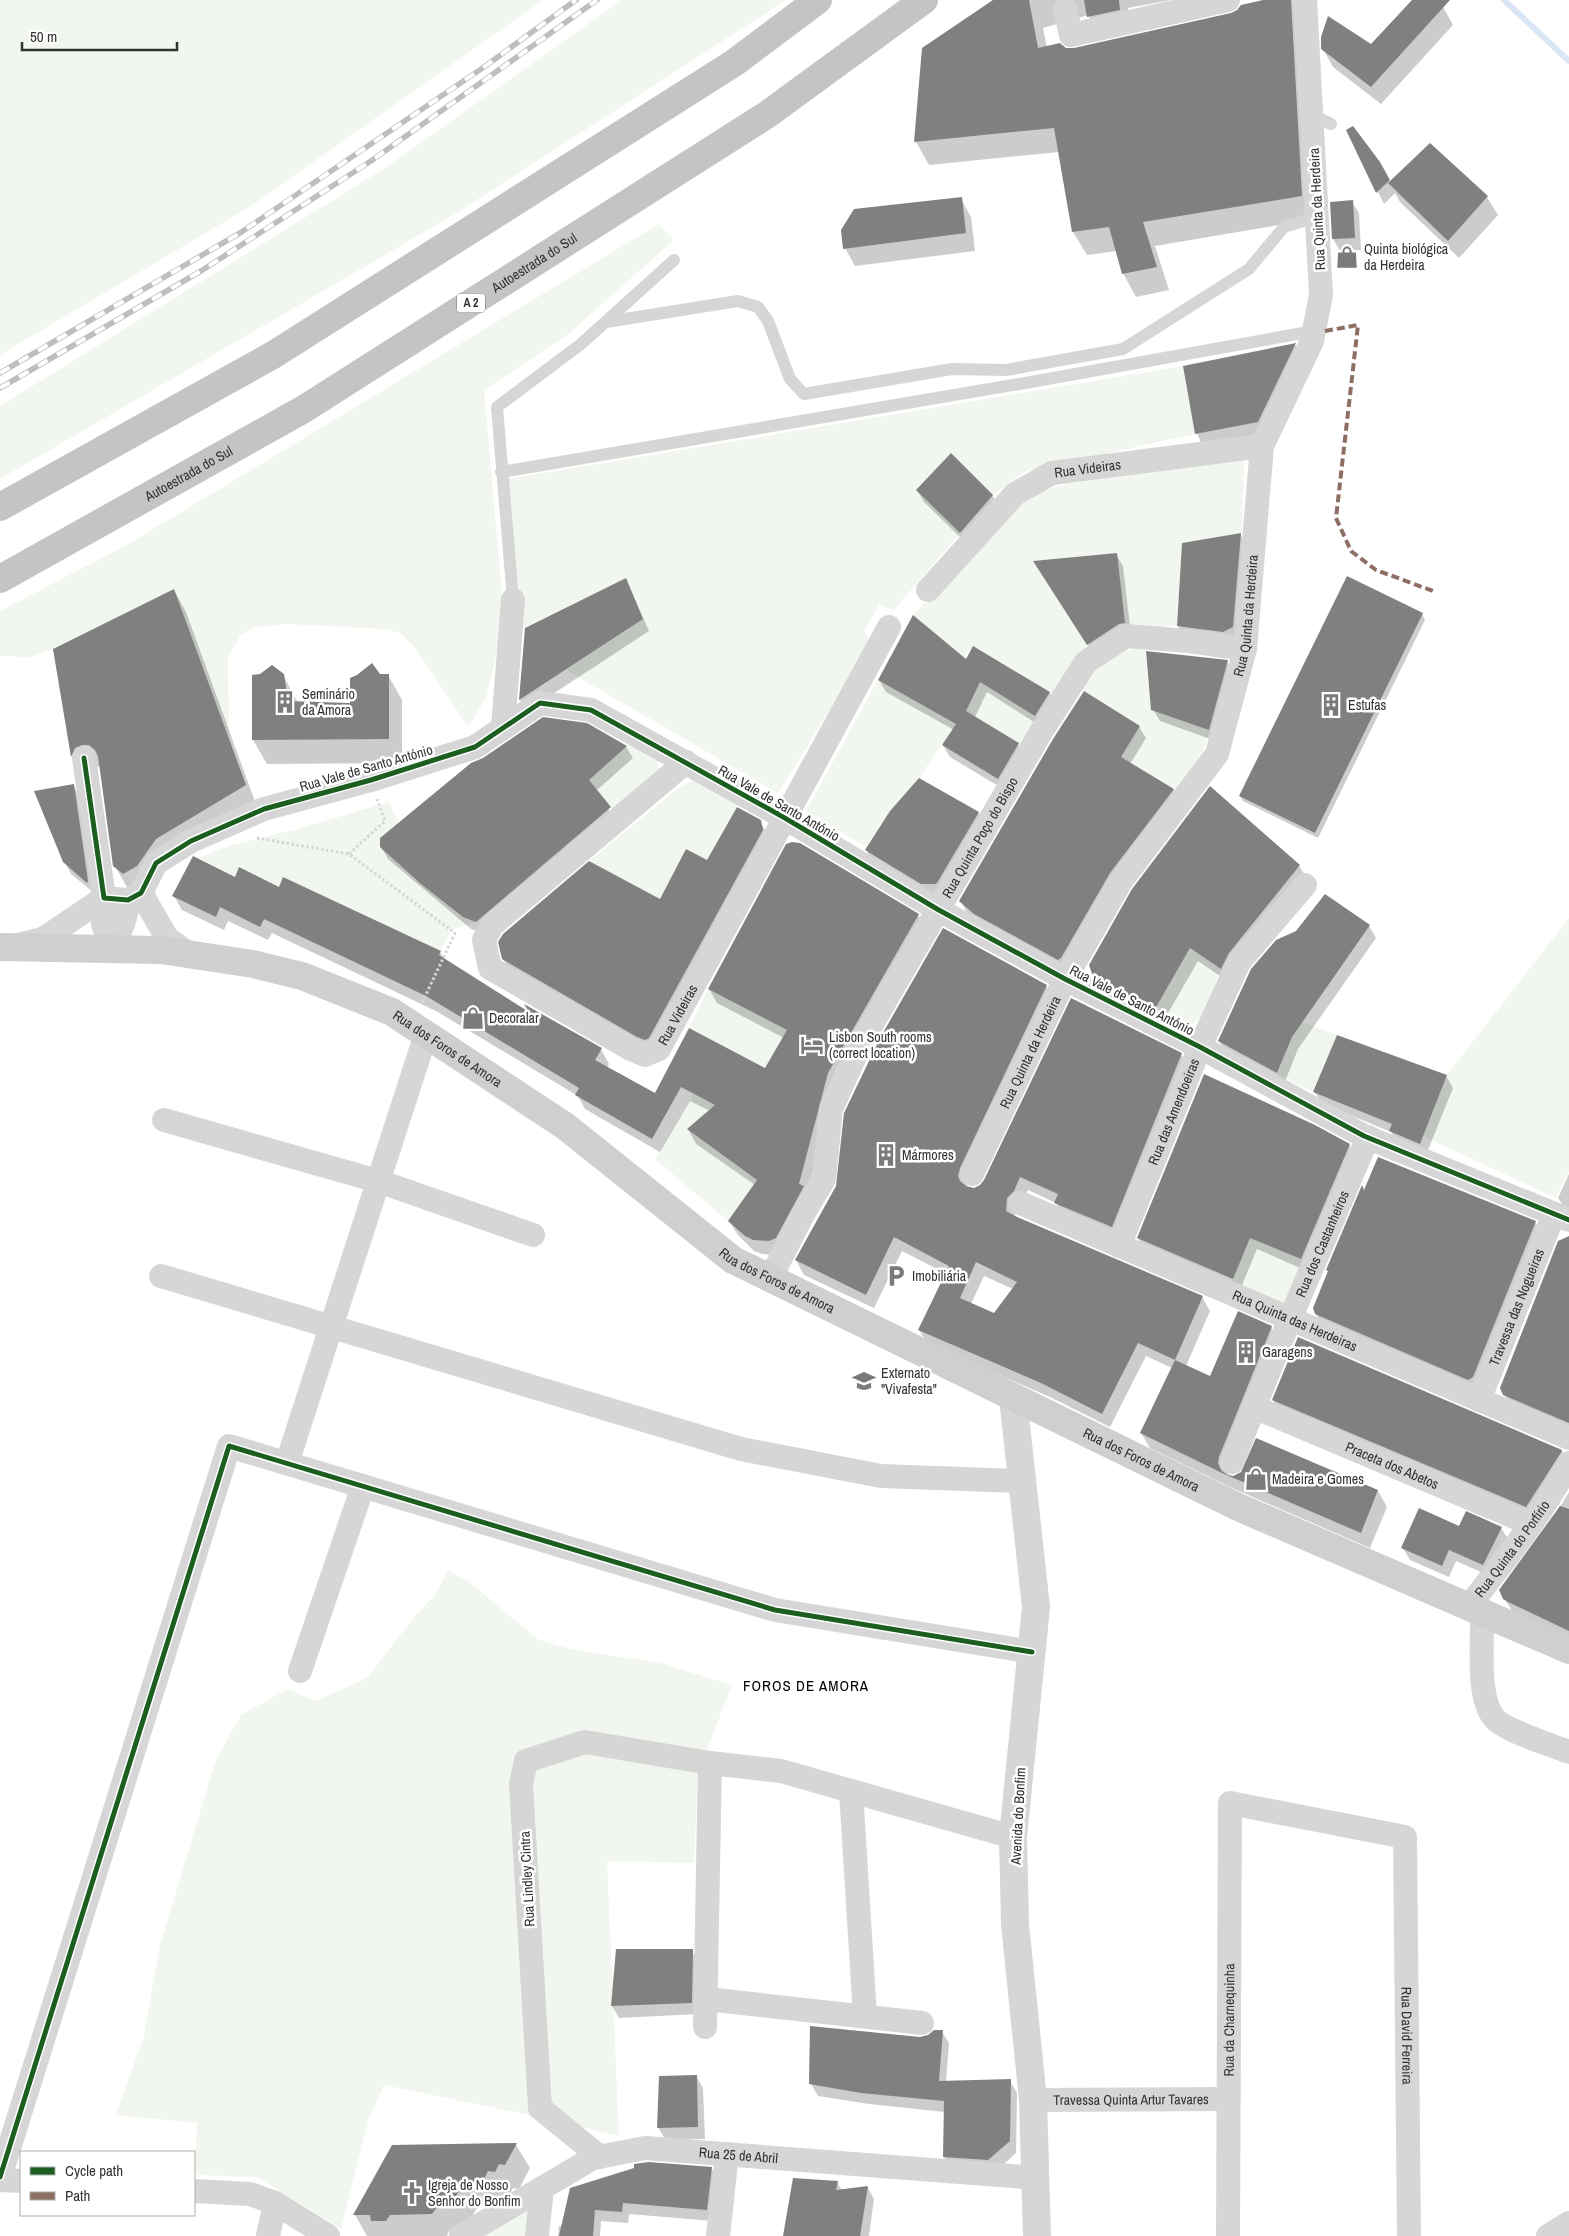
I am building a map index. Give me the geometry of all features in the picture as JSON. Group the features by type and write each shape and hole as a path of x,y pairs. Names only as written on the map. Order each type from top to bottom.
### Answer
{"highway":[{"path":"0,507 273,356 734,63 818,0"},
{"name":"Autoestrada do Sul","path":"0,579 304,409 768,114 924,0"}],"main road":[{"name":"Rua dos Foros de Amora","path":"2,947 109,947 161,950 254,964 302,976 392,1012 565,1126 733,1260 1238,1507 1569,1650"}],"street":[{"path":"1065,9 1070,35 1228,0"},
{"name":"Rua Quinta da Herdeira","path":"972,1174 1065,978 1121,881 1217,754 1245,649 1262,446 1312,341 1321,295 1317,217 1321,120 1305,0"},
{"name":"Rua Videiras","path":"928,590 1015,494 1052,473 1262,446"},
{"path":"504,728 513,600"},
{"name":"Rua Videiras","path":"686,762 492,926 484,940 490,968 631,1049 645,1055 658,1049 889,627"},
{"name":"Rua Quinta Poço do Bispo","path":"770,1279 802,1216 824,1179 831,1109 862,1042 937,909 1041,732 1086,662 1126,636 1189,641 1245,649"},
{"name":"Rua Vale de Santo António","path":"109,947 120,933 134,897 156,862 191,841 264,809 371,780 475,747 540,703 591,710 785,818 937,909 1368,1137 1562,1217"},
{"path":"84,758 104,898 103,924 109,947"},
{"name":"Rua das Amendoeiras","path":"1120,1246 1200,1047 1238,962 1305,885"},
{"path":"2,947 43,940 104,898 134,897 167,938 189,954"},
{"path":"287,1463 378,1181 419,1029"},
{"path":"164,1120 378,1181 533,1235"},
{"name":"Rua dos Castanheiros","path":"1232,1462 1290,1319 1368,1137"},
{"name":"Rua Quinta das Herdeiras","path":"1020,1203 1569,1438"},
{"name":"Travessa das Nogueiras","path":"1479,1400 1562,1217"},
{"path":"161,1276 331,1325 741,1449 881,1476 1021,1481"},
{"name":"Avenida do Bonfim","path":"1013,1398 1036,1607 1014,1837 1015,1924 1033,2100 1037,2178 1037,2236"},
{"name":"Praceta dos Abetos","path":"1254,1408 1531,1524"},
{"path":"20,2181 0,2178 229,1446 775,1610 1032,1652"},
{"name":"Rua Quinta do Porfírio","path":"1475,1611 1531,1524 1560,1497 1569,1463"},
{"path":"300,1671 362,1486"},
{"path":"1475,1611 1485,1702 1496,1720 1509,1728 1569,1752"},
{"name":"Rua Lindley Cintra","path":"600,2157 540,2108 521,1784 526,1761 585,1742 710,1763"},
{"path":"705,2027 710,1763 781,1772 1014,1837"},
{"path":"851,1791 865,2016"},
{"name":"Rua da Charnequinha","path":"1228,2236 1230,1803 1405,1836"},
{"name":"Rua David Ferreira","path":"1405,1836 1409,2236"},
{"path":"706,1999 922,2023"},
{"name":"Travessa Quinta Artur Tavares","path":"1033,2100 1228,2099"},
{"name":"Rua 25 de Abril","path":"461,2236 593,2158 645,2148 1037,2178"},
{"path":"718,2236 727,2154"},
{"path":"536,2236 542,2188"},
{"path":"195,2191 250,2194 275,2203 328,2236"},
{"path":"268,2236 275,2203"},
{"path":"1548,2236 1569,2223"}],"lane":[{"path":"606,322 738,301 758,306 768,320 790,379 804,394 952,369 1006,370 1124,349 1249,269 1284,227 1317,217"},
{"path":"513,600 497,407 581,344 674,260"},
{"path":"501,472 1314,331"}],"path":[{"path":"349,854 384,821 371,780"},
{"path":"249,838 349,854 455,933 419,1029"}],"shaded area":[{"path":"0,0 543,0 251,206 0,355"},
{"path":"622,0 786,0 452,216 0,479 0,406 385,168"},
{"path":"659,224 674,240 566,336 484,391 504,615 486,698 472,721 467,725 415,648 400,633 384,629 288,624 252,628 240,636 228,656 229,739 174,589 53,649 29,657 0,656 0,611 125,546"},
{"path":"1183,366 1195,434 1026,471 993,495 951,453 916,490 960,533 894,610 879,605 864,631 871,644 778,793 566,670 643,619 626,578 513,633 508,479"},
{"path":"1234,455 1243,460 1244,463 1242,533 1182,543 1177,625 1126,632 1117,553 1033,561 1089,646 1054,694 973,646 964,657 913,615 1017,508 1044,491 1057,486"},
{"path":"1145,648 1151,710 1210,730 1202,753 1177,790 1121,757 1140,726 1080,689 1093,672 1107,660 1124,651"},
{"path":"976,679 1039,718 1022,745 966,711"},
{"path":"878,680 956,724 919,778 890,811 866,847 806,811"},
{"path":"630,743 657,758 659,772 614,811 589,780"},
{"path":"693,780 739,802 707,860 686,850 660,899 589,861 677,789"},
{"path":"389,802 398,822 380,838 380,847 463,917 476,922 451,930 441,951 283,878 279,887 240,868 235,877 198,858 232,845 294,830"},
{"path":"1569,918 1569,1171 1556,1198 1423,1136 1447,1075"},
{"path":"1190,948 1221,969 1202,1018 1192,1024 1157,1006"},
{"path":"708,989 787,1030 765,1068 689,1028"},
{"path":"1301,1022 1337,1035 1313,1092 1277,1075 1292,1037"},
{"path":"694,1094 715,1105 687,1129 757,1180 728,1221 655,1159"},
{"path":"1250,1238 1306,1262 1289,1306 1232,1281"},
{"path":"448,1571 468,1581 539,1640 570,1649 660,1663 732,1685 698,1772 694,1863 607,1861 619,2136 530,2115 384,2085 369,2118 341,2229 257,2177 195,2175 197,2123 116,2115 144,2036 160,1945 216,1760 241,1715 288,1689 315,1701 367,1678 415,1616 435,1595"},
{"path":"542,2188 537,2236 471,2236"}],"building":[{"path":"993,0 1029,0 1038,48 1060,43 1066,48 1074,48 1231,13 1241,5 1263,0 1291,0 1302,196 1143,222 1157,267 1122,274 1109,227 1072,232 1054,128 914,142 922,48"},
{"path":"1084,0 1119,0 1120,10 1087,17"},
{"path":"1412,0 1450,0 1371,87 1321,49 1321,37 1328,16 1371,44"},
{"path":"1353,126 1380,162 1390,180 1376,193 1346,130"},
{"path":"1430,143 1488,196 1448,241 1388,183"},
{"path":"962,197 966,233 843,249 841,230 854,209"},
{"path":"1353,200 1355,238 1332,239 1330,202"},
{"path":"1296,343 1258,422 1195,434 1183,366"},
{"path":"951,453 993,495 960,533 916,490"},
{"path":"1241,533 1233,627 1223,632 1177,626 1182,543"},
{"path":"1117,553 1125,623 1119,624 1087,645 1033,561"},
{"name":"Estufas","path":"1347,576 1423,613 1315,833 1239,796"},
{"path":"626,578 643,619 519,700 525,628"},
{"path":"174,589 246,785 156,839 137,866 123,874 113,866 98,756 89,745 82,745 75,748 71,757 53,649"},
{"path":"913,615 966,659 973,646 1050,692 1035,716 980,682 966,711 1019,743 998,779 942,745 956,724 878,680"},
{"path":"1146,651 1228,660 1209,730 1151,710"},
{"name":"Seminário da Amora","path":"372,663 380,674 389,674 389,739 252,740 252,675 260,674 272,665 284,674 288,701 350,703 350,678"},
{"path":"1084,691 1140,726 1121,757 1174,789 1110,873 1061,958 1058,960 974,914 959,901 1053,739"},
{"path":"543,717 587,723 627,746 589,780 611,807 476,922 463,917 421,884 380,847 380,838 471,763 483,758"},
{"path":"919,778 979,812 935,884 921,884 865,850 890,811"},
{"path":"74,784 87,883 63,862 34,791"},
{"path":"1210,786 1300,865 1229,953 1221,969 1190,948 1155,1009 1096,979 1089,965 1132,889"},
{"path":"737,807 761,820 763,830 649,1038 645,1040 637,1037 502,959 498,942 503,934 589,861 660,899 686,849 707,860"},
{"path":"792,842 800,843 919,914 828,1073 799,1184 804,1186 776,1238 769,1241 753,1240 745,1236 728,1221 757,1180 687,1129 715,1105 681,1087 652,1139 575,1095 579,1088 426,996 264,919 260,927 220,907 216,917 172,896 193,856 235,877 239,867 279,887 283,877 441,951 439,955 529,1012 524,1004 602,1048 595,1060 655,1093 689,1028 765,1068 787,1030 708,989 786,844"},
{"path":"1325,894 1370,925 1292,1037 1277,1073 1218,1041 1251,969 1276,940 1296,931"},
{"path":"943,928 1047,985 960,1168 958,1176 960,1181 966,1186 974,1188 984,1180 1071,998 1182,1053 1112,1227 1054,1203 1058,1194 1020,1177 1014,1191 1007,1198 1006,1211 1203,1296 1175,1360 1138,1343 1102,1414 1041,1383 918,1330 949,1266 894,1237 866,1295 795,1260 836,1186 844,1113 880,1038","holes":["976,1262 1017,1282 994,1313 960,1298"]},
{"path":"1337,1035 1447,1075 1420,1144 1389,1131 1392,1124 1313,1092"},
{"path":"1204,1074 1315,1125 1350,1144 1301,1259 1250,1238 1233,1279 1137,1238"},
{"path":"1378,1157 1536,1221 1473,1377 1468,1380 1315,1314 1313,1308 1328,1271 1326,1270 1362,1185 1364,1190"},
{"path":"1569,1236 1569,1423 1503,1395 1500,1388 1558,1241"},
{"path":"1238,1311 1272,1326 1219,1457 1218,1463 1221,1470 1233,1476 1241,1472 1256,1438 1378,1490 1361,1533 1222,1473 1140,1433 1175,1360 1210,1376"},
{"path":"1298,1337 1562,1451 1526,1507 1272,1400"},
{"path":"1560,1506 1569,1509 1569,1631 1508,1602 1503,1599 1499,1590"},
{"path":"1419,1508 1459,1526 1466,1511 1502,1527 1483,1565 1449,1550 1442,1566 1401,1548"},
{"path":"616,1949 693,1949 692,2003 611,2006"},
{"path":"810,2026 920,2037 928,2035 934,2030 943,2030 939,2081 1011,2079 1010,2141 988,2160 943,2157 944,2101 861,2093 809,2084"},
{"path":"697,2075 698,2127 657,2128 659,2076"},
{"name":"Igreja de Nosso Senhor do Bonfim","path":"517,2143 505,2165 499,2164 495,2172 488,2171 484,2179 476,2178 474,2182 464,2182 452,2203 442,2203 432,2214 390,2215 386,2221 371,2221 370,2215 353,2215 392,2145"},
{"path":"649,2162 712,2167 707,2210 623,2203 622,2212 595,2210 593,2236 559,2236 570,2188 634,2168 634,2164"},
{"path":"793,2178 838,2181 836,2190 868,2186 860,2236 783,2236"}],"waterway":[{"path":"1504,0 1569,61"}],"railway":[{"path":"0,373 240,233 484,67 576,0"},
{"path":"0,388 201,271 371,161 597,0"}],"marked path":[{"path":"1325,331 1358,325 1336,518 1351,551 1376,570 1433,591"}],"cycle path":[{"path":"84,758 104,898 128,900 141,893 156,863 191,841 264,809 371,780 475,747 540,703 591,710 785,818 937,909 1065,979 1200,1047 1364,1136 1569,1220"},
{"path":"0,2177 229,1446 775,1610 1032,1652"}],"place":[{"name":"Quinta biológica da Herdeira","path":"1347,257"},
{"name":"Seminário da Amora","path":"285,702"},
{"name":"Estufas","path":"1331,705"},
{"name":"Decoralar","path":"473,1018"},
{"name":"Lisbon South rooms (correct location)","path":"812,1045"},
{"name":"Mármores","path":"886,1155"},
{"name":"Imobiliária","path":"896,1276"},
{"name":"Garagens","path":"1246,1352"},
{"name":"Externato \"Vivafesta\"","path":"864,1381"},
{"name":"Madeira e Gomes","path":"1256,1479"},
{"name":"Igreja de Nosso Senhor do Bonfim","path":"412,2193"}],"district":[{"name":"FOROS DE AMORA","path":"806,1686"}]}
